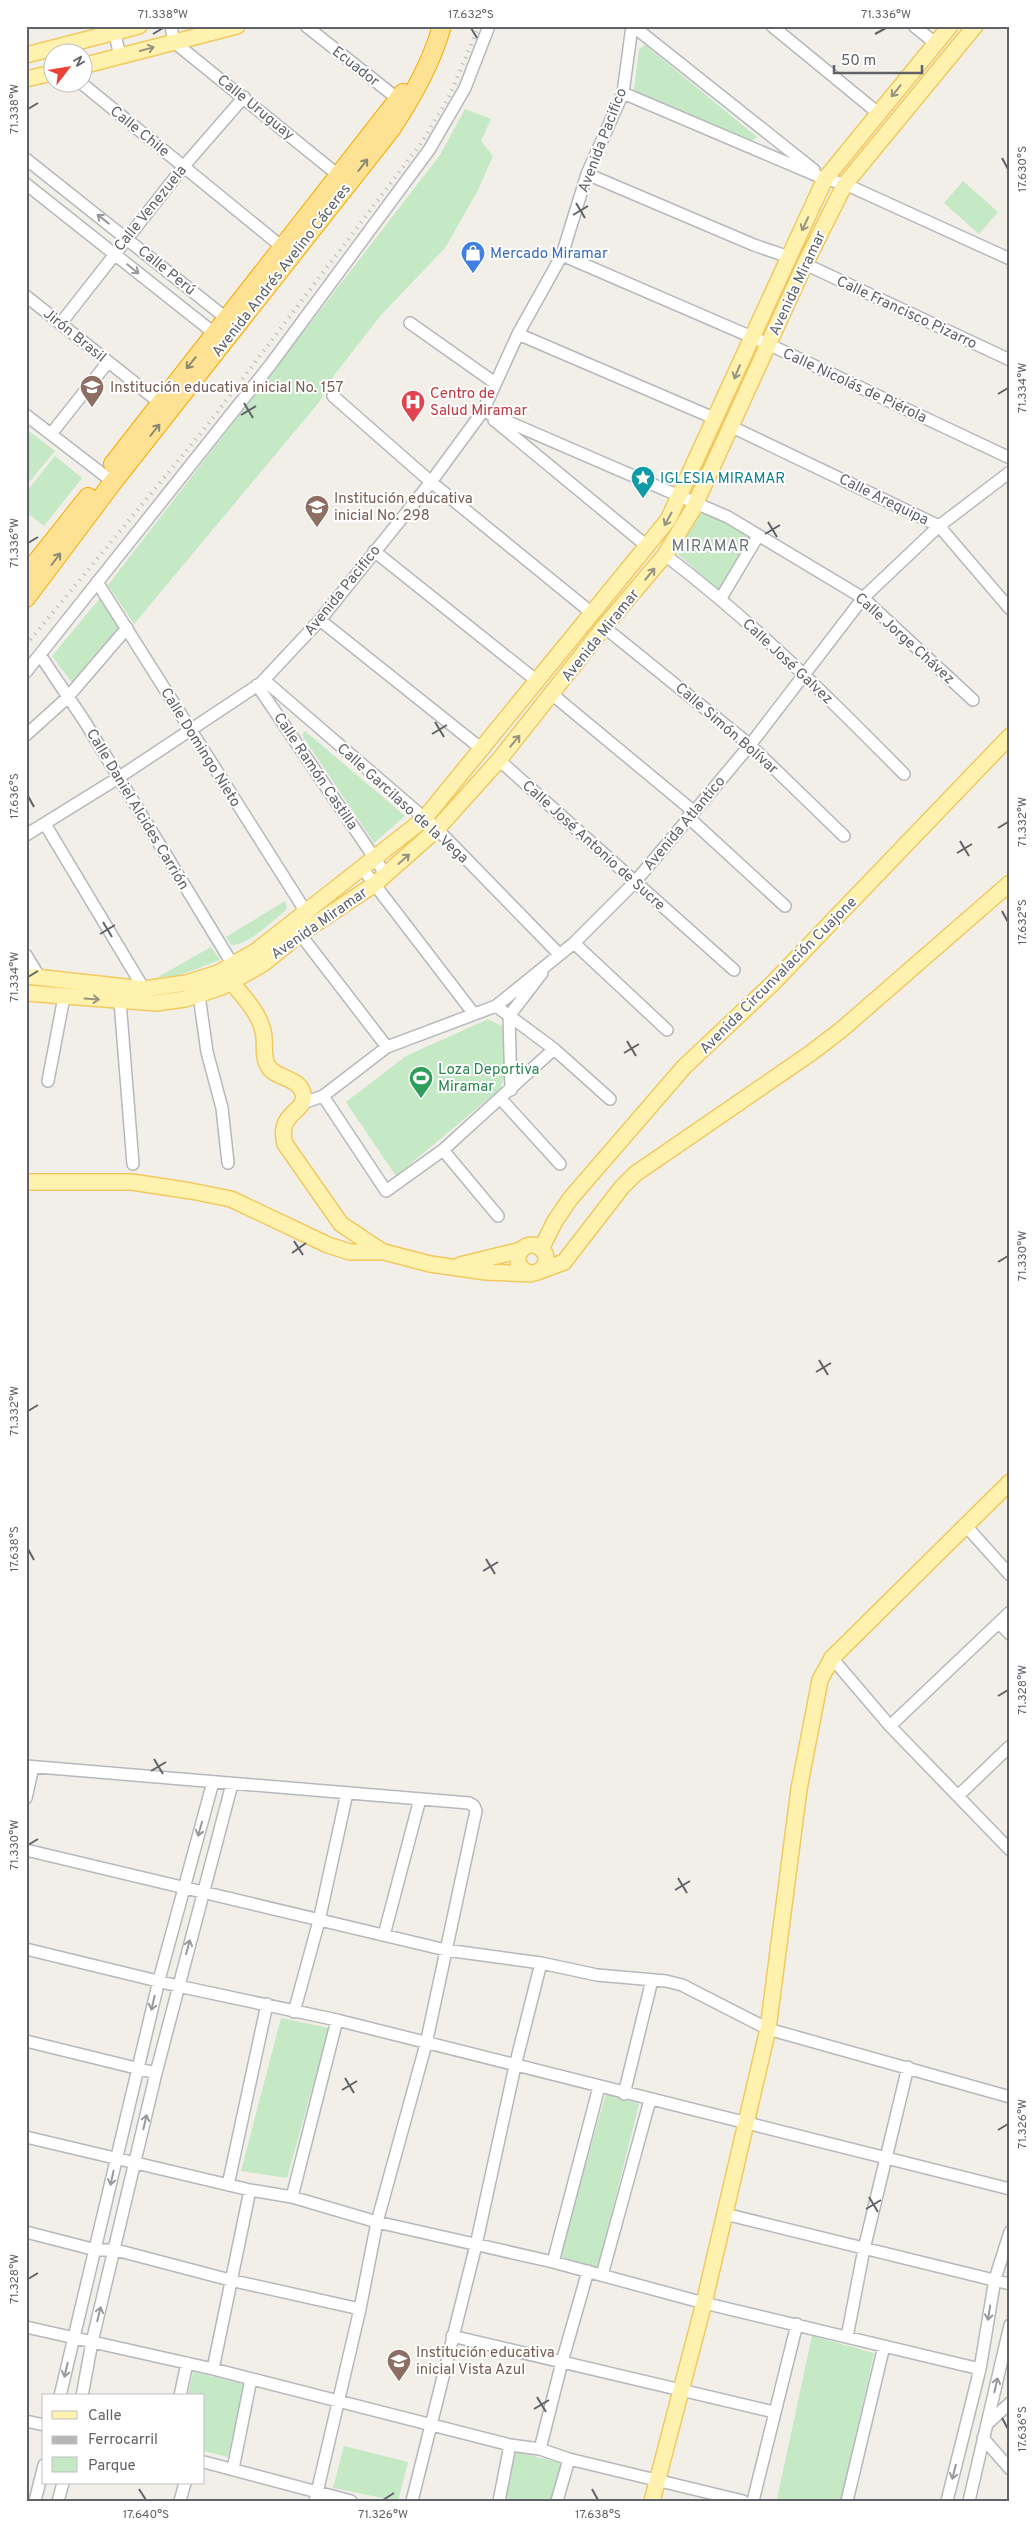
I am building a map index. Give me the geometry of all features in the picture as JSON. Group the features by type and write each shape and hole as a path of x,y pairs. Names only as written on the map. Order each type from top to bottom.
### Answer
{"highway":[{"name":"Avenida Andrés Avelino Cáceres","path":"403,102 421,64 432,26"},
{"name":"Avenida Andrés Avelino Cáceres","path":"28,586 109,479 403,102 435,51 442,26"}],"main road":[{"path":"26,55 114,29 138,26"},
{"path":"92,63 237,26"},
{"name":"Avenida Miramar","path":"33,977 144,989 186,983 233,965 306,912 424,819 483,750 668,520 826,179 950,26"},
{"name":"Avenida Miramar","path":"26,994 156,1003 199,995 232,983 263,964 300,934 380,879 437,829 499,760 604,627 665,555 695,503 804,264 845,184 975,26"},
{"path":"26,79 42,75"},
{"name":"Avenida Circunvalación Cuajone","path":"543,1252 555,1221 570,1199 684,1067 772,984 1010,736"},
{"path":"574,1250 558,1254 543,1252 533,1245 523,1248 517,1259 521,1269 535,1272 556,1267 564,1262 574,1250 622,1187 635,1174 819,1048 1010,883"},
{"path":"232,983 248,1003 263,1029 268,1066 276,1073 292,1080 301,1088 303,1103 285,1122 282,1133 286,1144 342,1224 384,1252"},
{"name":"Avenida Circunvalación Cuajone","path":"26,1182 132,1182 231,1199 328,1245 350,1252 384,1252 449,1267 486,1272 535,1272"},
{"name":"Avenida Circunvalación Cuajone","path":"449,1267 523,1248 555,1221"},
{"path":"535,1272 546,1264 543,1252"},
{"path":"652,2501 704,2303 768,2028 798,1788 820,1680 832,1658 1010,1482"}],"street":[{"path":"171,26 174,42"},
{"name":"Ecuador","path":"306,26 403,102"},
{"path":"26,672 271,364 429,150 465,88 489,26"},
{"path":"633,26 826,179"},
{"name":"Avenida Pacifico","path":"26,835 118,778 261,683 320,620 374,551 432,482 483,411 518,334 562,255 588,174 623,93 633,26"},
{"path":"772,26 878,113"},
{"path":"914,26 935,43"},
{"path":"114,29 120,56"},
{"name":"Calle Uruguay","path":"174,42 343,179"},
{"name":"Calle Chile","path":"92,92 287,252"},
{"path":"623,93 826,179 845,184 1010,259"},
{"name":"Calle Venezuela","path":"61,322 113,253 128,239 184,166 244,97"},
{"name":"Calle Perú","path":"26,159 231,322"},
{"path":"588,174 754,245 790,257"},
{"name":"Calle Perú","path":"26,184 219,338"},
{"name":"Calle Nicolás de Piérola","path":"562,255 768,344 1010,458"},
{"name":"Calle Francisco Pizarro","path":"804,264 1010,360"},
{"name":"Jirón Brasil","path":"26,296 61,322 165,407"},
{"path":"410,323 495,383"},
{"path":"518,334 716,419"},
{"path":"51,434 108,362"},
{"path":"332,396 432,482 593,614"},
{"path":"483,411 648,547"},
{"name":"Calle Jorge Chávez","path":"483,411 728,517 863,598 973,700"},
{"path":"26,415 109,479"},
{"name":"Calle Arequipa","path":"730,426 939,526 1010,609"},
{"name":"Avenida Atlantico","path":"303,1103 323,1096 387,1047 496,1006 574,943 636,882 690,814 750,745 863,598 939,526 1010,472"},
{"path":"721,598 758,536"},
{"path":"374,551 538,681"},
{"name":"Calle José Galvez","path":"665,555 721,598 805,674 904,774"},
{"name":"Calle Domingo Nieto","path":"97,582 306,912"},
{"path":"320,620 483,750"},
{"name":"Calle Simón Bolívar","path":"604,627 750,745 844,836"},
{"path":"26,735 67,698 127,628"},
{"name":"Calle Daniel Alcides Carrión","path":"40,655 233,965"},
{"name":"Calle Garcilaso de la Vega","path":"261,683 437,829 556,956"},
{"name":"Calle Ramón Castilla","path":"261,683 374,858 380,879"},
{"path":"552,695 690,814 785,906"},
{"name":"Calle José Antonio de Sucre","path":"499,760 734,970"},
{"path":"45,824 144,989"},
{"path":"362,868 380,879 474,1014"},
{"path":"300,934 387,1047"},
{"path":"574,943 667,1030"},
{"path":"26,955 33,977"},
{"path":"511,1090 510,1016 556,956"},
{"path":"199,995 207,1052 222,1108 228,1163"},
{"path":"48,1081 64,997"},
{"path":"120,1001 133,1164"},
{"path":"496,1006 554,1049 610,1099"},
{"path":"323,1096 386,1191 443,1150 554,1049"},
{"path":"500,1098 560,1164"},
{"path":"443,1150 498,1216"},
{"path":"966,1526 1010,1575"},
{"path":"890,1726 1010,1612"},
{"path":"999,1623 1010,1634"},
{"path":"832,1658 890,1726 1010,1850"},
{"path":"958,1796 1010,1746"},
{"path":"26,1798 29,1767 469,1803 474,1806 476,1812 426,2044 376,2222 360,2309 316,2497"},
{"path":"60,2394 159,1980 213,1782"},
{"path":"82,2394 92,2342 116,2250 156,2073 232,1784"},
{"path":"294,2012 319,1921 347,1793"},
{"path":"384,1935 420,1799"},
{"path":"26,1850 446,1950 541,1963 597,1975 682,1985 768,2028 908,2066 1010,2097"},
{"path":"26,1949 178,1986 337,2020 886,2160 1010,2189"},
{"path":"412,2501 476,2246 515,2066 541,1963"},
{"path":"624,2094 652,1980"},
{"path":"228,2184 267,2004"},
{"path":"292,2197 337,2020"},
{"path":"26,2041 156,2073"},
{"path":"847,2337 864,2249 908,2066"},
{"path":"553,2262 599,2087"},
{"path":"602,2275 650,2100"},
{"path":"26,2137 116,2160 250,2190 292,2197 376,2222 553,2262 704,2303 980,2369"},
{"path":"213,2369 250,2190"},
{"path":"725,2214 1010,2284"},
{"path":"26,2232 96,2250 116,2250 230,2280 360,2309"},
{"path":"947,2501 980,2369 995,2279 1010,2232"},
{"path":"540,2449 588,2271"},
{"path":"753,2501 797,2324"},
{"path":"968,2501 1010,2325"},
{"path":"26,2327 213,2369 510,2445 540,2449 568,2459 743,2501"},
{"path":"452,2336 680,2392 774,2412"},
{"path":"848,2501 884,2346"},
{"path":"180,2394 187,2363"},
{"path":"233,2469 251,2379"},
{"path":"987,2424 1010,2403"},
{"path":"26,2420 42,2424"},
{"path":"983,2438 1010,2469"},
{"path":"498,2501 510,2445"},
{"path":"557,2501 568,2459"},
{"path":"205,2462 233,2469 316,2497 351,2501"},
{"path":"35,2501 42,2473"},
{"path":"58,2501 63,2484"},
{"path":"180,2501 185,2484"}],"green space":[{"path":"645,45 757,137 750,143 640,97 634,89 639,49"},
{"path":"465,109 491,119 481,141 493,156 478,190 445,248 381,315 335,374 320,401 134,624 108,585 440,155"},
{"path":"963,181 998,212 979,234 944,203"},
{"path":"26,429 55,451 26,486"},
{"path":"55,456 82,478 44,526 26,512 26,492"},
{"path":"684,505 750,532 752,537 719,590 664,542"},
{"path":"101,597 120,627 73,684 52,656"},
{"path":"305,731 405,816 374,843 302,735"},
{"path":"285,901 287,909 268,925 253,937 231,945 226,937"},
{"path":"211,947 220,960 177,976 158,977"},
{"path":"488,1019 502,1026 505,1075 500,1089 396,1176 346,1102 406,1056"},
{"path":"281,2018 329,2028 287,2178 241,2171"},
{"path":"606,2094 639,2104 598,2268 559,2256"},
{"path":"812,2336 874,2353 841,2501 777,2499"},
{"path":"193,2372 244,2384 228,2457 205,2451 205,2394 188,2394"},
{"path":"344,2446 408,2462 398,2501 333,2488"},
{"path":"511,2450 564,2464 555,2501 503,2501"}],"railway":[{"path":"26,645 206,427 422,142 449,97 479,26"}],"place":[{"name":"Mercado Miramar","path":"473,274"},
{"name":"Institución educativa inicial No. 157","path":"92,408"},
{"name":"Centro de Salud Miramar","path":"413,423"},
{"name":"IGLESIA MIRAMAR","path":"643,499"},
{"name":"Institución educativa inicial No. 298","path":"317,528"},
{"name":"Loza Deportiva Miramar","path":"421,1099"},
{"name":"Institución educativa inicial Vista Azul","path":"399,2382"}],"district":[{"name":"MIRAMAR","path":"711,545"}]}
